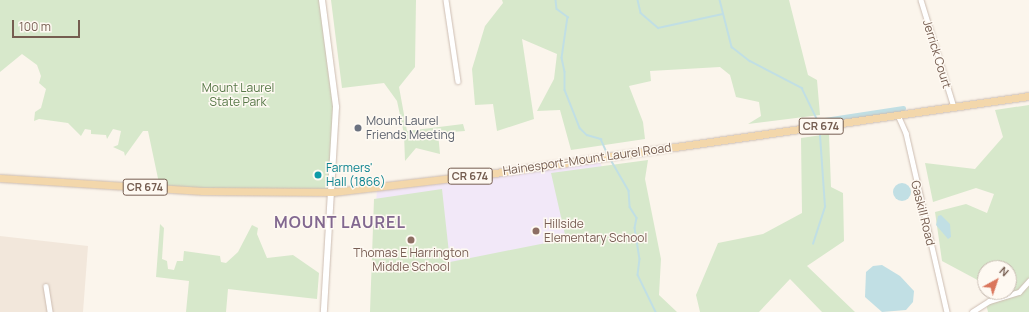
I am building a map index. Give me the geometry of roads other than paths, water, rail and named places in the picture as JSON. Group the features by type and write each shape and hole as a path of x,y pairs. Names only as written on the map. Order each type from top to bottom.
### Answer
{"main road":[{"path":"322,0 336,101 333,192 324,312"},
{"name":"Hainesport-Mount Laurel Road","path":"0,178 203,191 333,192 609,156 1029,96"}],"street":[{"path":"446,0 458,81"},
{"name":"Jerrick Court","path":"921,0 954,107"},
{"name":"Gaskill Road","path":"898,115 906,133 947,312"},
{"path":"972,312 989,301 1019,292 1029,281"},
{"path":"46,286 50,312"}],"water":[{"path":"902,183 908,186 911,192 908,198 902,201 896,198 893,192 896,186"},
{"path":"941,215 950,224 951,237 948,239 936,225 938,216"},
{"path":"882,265 900,276 914,291 913,302 906,310 882,312 865,297 866,272 873,266"}],"waterway":[{"path":"556,0 557,9 568,17 562,58 565,72 565,90 580,128 587,135 601,139 608,155"},
{"path":"638,0 641,13 658,28 723,14"},
{"path":"720,0 732,47 750,61 802,88 818,121"},
{"path":"818,121 903,108"},
{"path":"813,244 825,207 820,136"},
{"path":"610,158 629,191 630,207 637,218 635,228 640,259 638,275 656,312"}],"place":[{"name":"Mount Laurel Friends Meeting","path":"358,128"},
{"name":"Farmers' Hall (1866)","path":"318,175"},
{"name":"Hillside Elementary School","path":"536,231"},
{"name":"Thomas E Harrington Middle School","path":"411,240"}],"district":[{"name":"MOUNT LAUREL","path":"340,222"}],"park label":[{"name":"Mount Laurel State Park","path":"238,95"}]}
